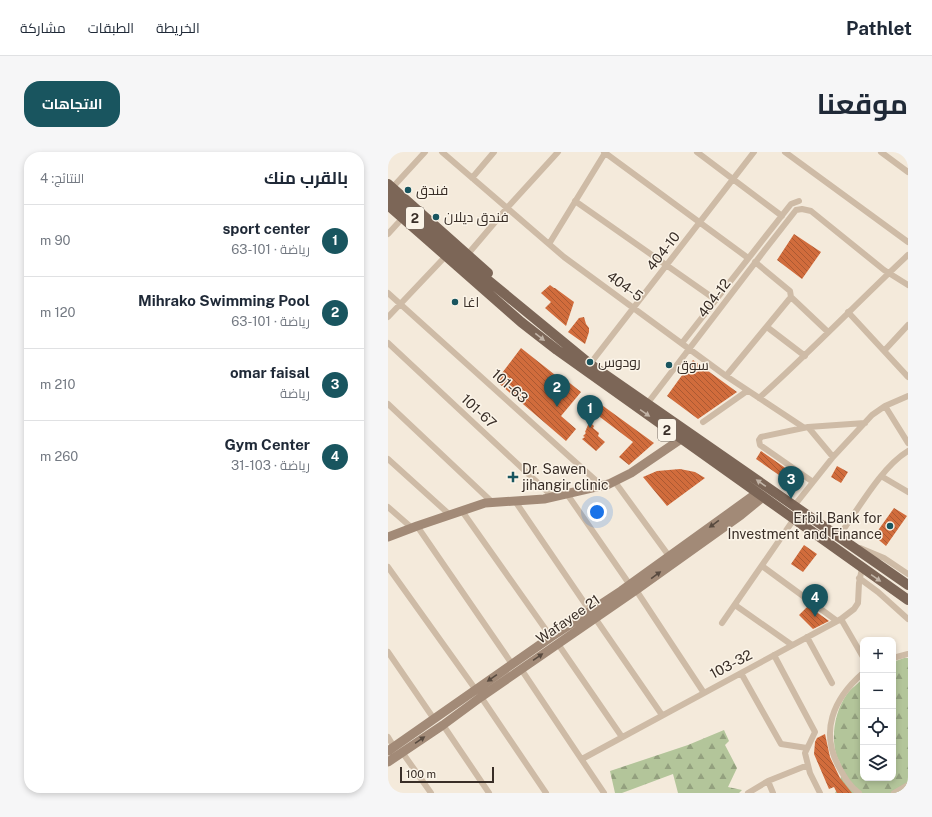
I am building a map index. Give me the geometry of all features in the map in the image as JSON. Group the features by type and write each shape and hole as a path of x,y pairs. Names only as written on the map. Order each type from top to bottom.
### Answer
{"main road":[{"path":"389,189 468,254 507,290 524,310"},
{"name":"2","path":"389,189 461,258 590,364 908,585"},
{"name":"2","path":"388,205 521,322 681,440 908,600"},
{"path":"388,214 485,298 521,322"},
{"path":"845,556 851,554 854,547"},
{"path":"862,568 864,560 868,557"}],"street":[{"path":"389,189 425,152"},
{"name":"404-5","path":"442,152 564,257 747,391 805,427 833,457"},
{"path":"472,178 494,152"},
{"path":"468,254 558,152"},
{"path":"549,244 604,152 748,258"},
{"path":"697,152 782,216"},
{"name":"404-10","path":"590,364 754,152"},
{"path":"785,152 908,242"},
{"path":"881,152 908,172"},
{"path":"575,201 716,300"},
{"path":"682,343 791,204 799,201"},
{"name":"404-12","path":"647,404 796,210 802,209 811,211 888,273"},
{"path":"388,234 398,223"},
{"path":"759,398 805,356 848,312 908,255"},
{"path":"388,317 442,260"},
{"path":"755,262 790,291 791,297 828,332"},
{"path":"888,273 908,284"},
{"name":"101-63","path":"388,293 602,486"},
{"path":"726,376 791,297"},
{"path":"848,312 908,377"},
{"path":"767,327 805,356"},
{"path":"884,351 907,328"},
{"name":"101-67","path":"388,343 553,497"},
{"path":"703,422 747,391"},
{"path":"794,506 833,457 872,415 885,406 908,396"},
{"path":"388,404 492,502"},
{"path":"885,406 908,443"},
{"path":"814,482 760,445 759,440 763,436 805,427 865,423"},
{"path":"388,537 492,502 534,501 615,482 640,468 681,440"},
{"path":"839,536 881,476 899,456 908,451"},
{"path":"388,459 450,515"},
{"path":"881,476 908,492"},
{"path":"615,482 669,556"},
{"path":"567,494 633,587 704,692"},
{"name":"Wafayee 21","path":"633,587 669,556 760,495"},
{"name":"Wafayee 21","path":"391,749 434,719 521,670 558,644 593,615 741,515 760,495"},
{"path":"515,502 662,715"},
{"path":"388,507 414,527 512,664"},
{"path":"462,511 550,637"},
{"path":"722,623 794,519"},
{"path":"854,547 884,558 908,574"},
{"path":"388,566 479,693 546,793"},
{"path":"762,566 839,620 860,652"},
{"name":"103-32","path":"582,759 839,620 854,609 858,602 859,578 862,568"},
{"path":"859,578 878,592 908,619"},
{"path":"735,605 792,645"},
{"name":"Wafayee 21","path":"388,762 443,725 512,664 550,637 593,615"},
{"path":"807,637 832,683"},
{"path":"558,644 622,737"},
{"path":"388,652 434,719"},
{"path":"896,657 908,654"},
{"path":"774,655 815,732 805,753 810,773 820,793"},
{"path":"521,670 604,793"},
{"path":"740,673 781,744 808,748"},
{"path":"859,793 847,781 835,761 830,747 829,732 832,718 841,696 860,676"},
{"path":"443,725 489,793"},
{"path":"388,737 391,749"},
{"path":"402,752 431,793"},
{"path":"748,793 768,781 808,765"},
{"path":"768,781 773,793"},
{"path":"894,793 908,785"}],"green space":[{"path":"908,658 908,793 835,793 841,776 841,766 835,747 835,723 837,715 847,694 860,682 860,781 896,781 896,661"},
{"path":"724,730 729,741 725,745 737,768 728,787 742,790 739,793 678,793 673,774 622,793 615,793 610,771 688,745"}],"building":[{"path":"794,234 821,252 802,279 777,260"},
{"path":"550,285 574,302 566,326 545,308 551,302 541,293"},
{"path":"584,317 589,328 585,344 568,332 579,318"},
{"path":"521,348 564,382 566,380 581,392 561,416 576,429 566,441 496,381"},
{"path":"693,360 737,392 698,419 667,396"},
{"path":"599,403 654,443 629,465 619,457 633,442 592,411"},
{"path":"591,423 594,426 593,428 599,433 598,436 605,442 596,451 582,439 585,437 583,436 586,433 585,432 588,425"},
{"path":"761,451 804,481 799,489 756,459"},
{"path":"837,466 848,472 841,483 831,477"},
{"path":"680,469 695,472 705,478 667,506 643,477 657,471"},
{"name":"Erbil Bank for Investment and Finance","path":"894,508 907,516 886,546 874,536"},
{"path":"804,545 817,554 803,572 791,564"},
{"path":"808,606 829,621 813,629 799,615"},
{"path":"825,734 830,757 840,778 852,793 837,793 834,787 829,789 814,754 815,742 817,738"}],"place":[{"name":"فندق","path":"408,190"},
{"name":"فندق ديلان","path":"436,217"},
{"name":"اغا","path":"455,302"},
{"name":"رودوس","path":"590,362"},
{"name":"سوق","path":"669,365"},
{"name":"Mihrako Swimming Pool","path":"557,407"},
{"name":"sport center","path":"590,428"},
{"name":"Dr. Sawen jihangir clinic","path":"513,477"},
{"name":"omar faisal","path":"791,499"},
{"name":"Erbil Bank for Investment and Finance","path":"890,526"},
{"name":"Gym Center","path":"815,617"}]}
